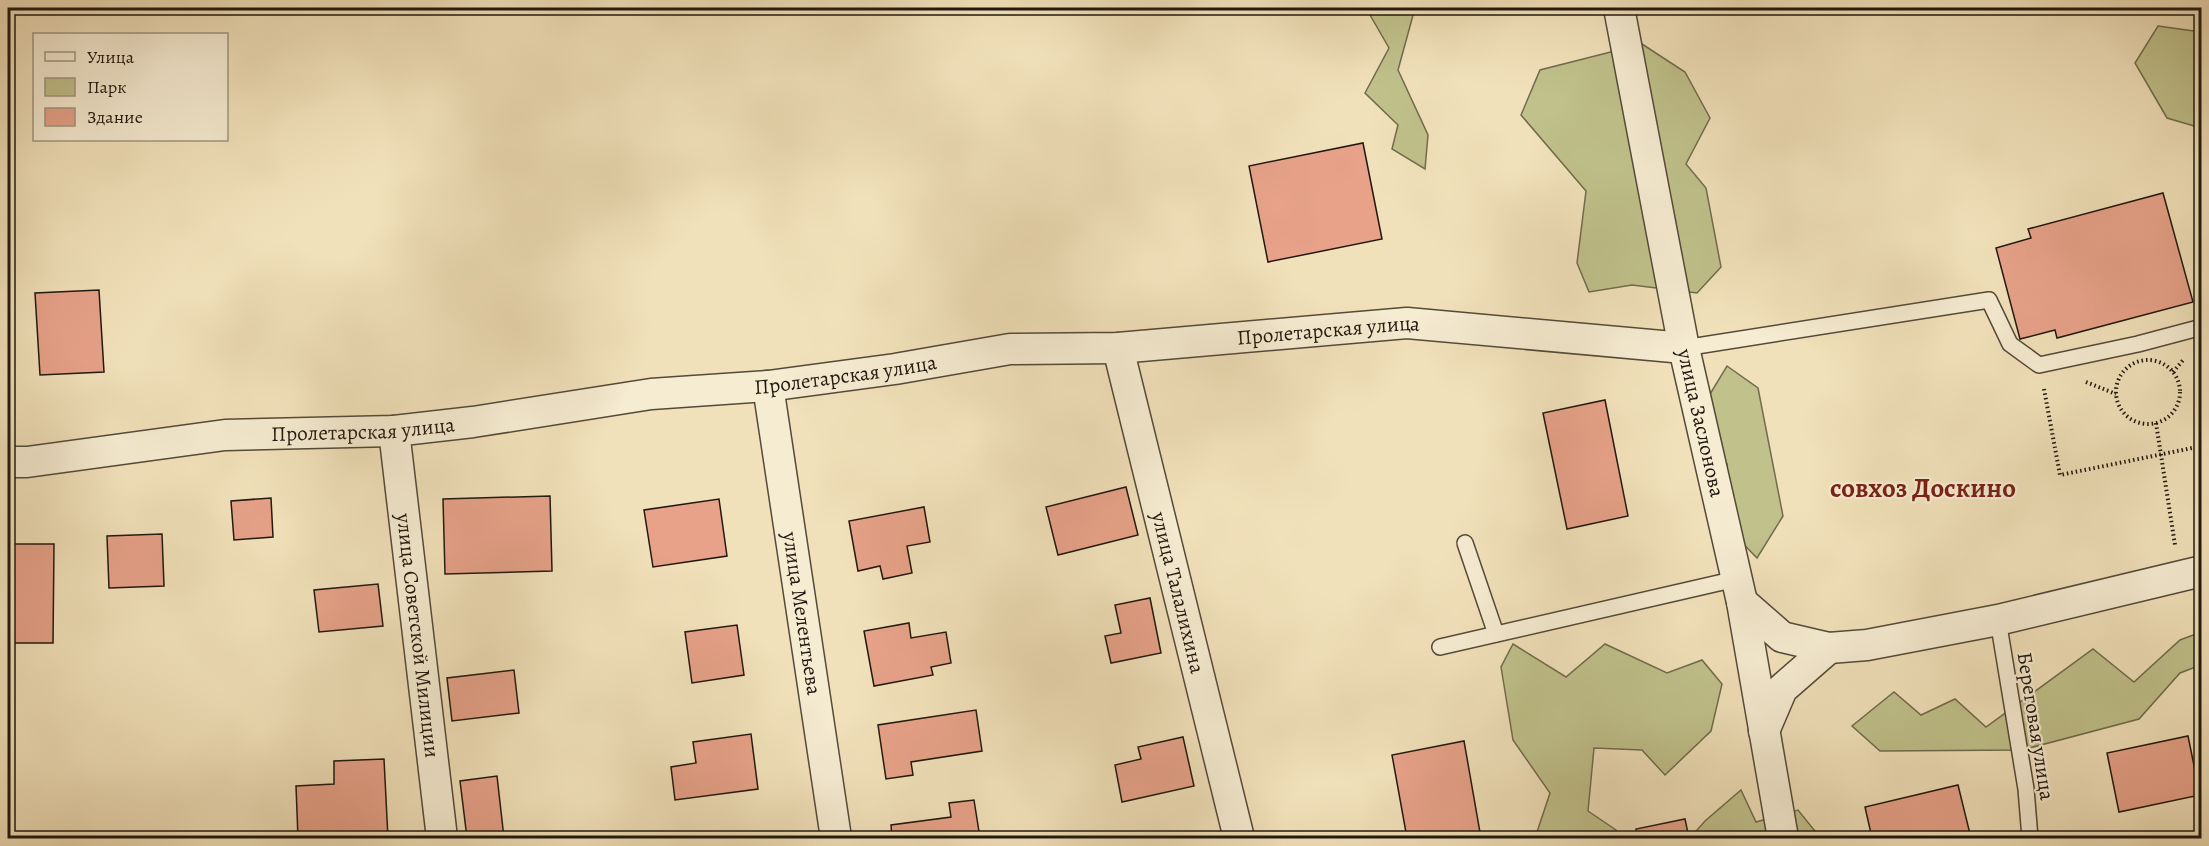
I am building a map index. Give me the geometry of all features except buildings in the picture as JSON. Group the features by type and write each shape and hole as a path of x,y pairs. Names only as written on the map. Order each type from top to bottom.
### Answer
{"street":[{"name":"улица Заслонова","path":"1619,8 1684,348 1739,590 1783,838"},
{"name":"Пролетарская улица","path":"8,462 27,462 225,435 393,431 472,422 651,394 768,386 895,369 1010,349 1119,348 1407,323 1684,348"},
{"name":"улица Талалихина","path":"1119,348 1239,838"},
{"name":"улица Мелентьева","path":"768,386 836,838"},
{"name":"улица Советской Милиции","path":"393,431 442,838"},
{"path":"1739,590 1782,637 1829,648 1867,645 1998,620 2190,573"},
{"path":"1764,731 1782,689 1829,648"}],"lane":[{"path":"1684,348 1989,300 2010,344 2039,365 2138,344 2202,327"},
{"path":"1465,543 1496,634"},
{"path":"1440,647 1496,634 1739,590"},
{"name":"Береговая улица","path":"1998,620 2026,789 2030,838"}],"path":[{"path":"2143,360 2160,362 2173,372 2180,387 2178,404 2168,417 2156,423 2138,423 2122,412 2116,394 2119,378 2127,368 2143,360"},
{"path":"2039,365 2060,475 2202,446"},
{"path":"2156,423 2161,454 2190,573"}],"green space":[{"path":"1366,8 1415,8 1398,70 1428,135 1425,169 1392,149 1398,125 1365,93 1389,48"},
{"path":"2158,26 2201,32 2201,128 2167,118 2135,63"},
{"path":"1642,44 1685,72 1710,118 1686,164 1706,188 1721,267 1697,293 1632,285 1589,292 1577,263 1586,191 1521,115 1540,70"},
{"path":"1727,366 1758,388 1783,516 1757,558 1721,521 1727,464 1712,444 1707,399"},
{"path":"2201,632 2201,665 2180,673 2139,719 2022,750 1880,751 1852,726 1894,692 1921,715 1955,699 1986,727 2093,649 2134,682 2180,640"},
{"path":"1513,644 1566,677 1605,644 1667,673 1702,660 1722,684 1711,731 1665,775 1642,750 1594,748 1588,811 1616,830 1613,838 1535,838 1550,793 1513,740 1501,667"},
{"path":"1741,790 1756,822 1798,810 1815,831 1805,838 1690,838 1705,821"}],"district":[{"name":"совхоз Доскино","path":"1923,488"}]}
